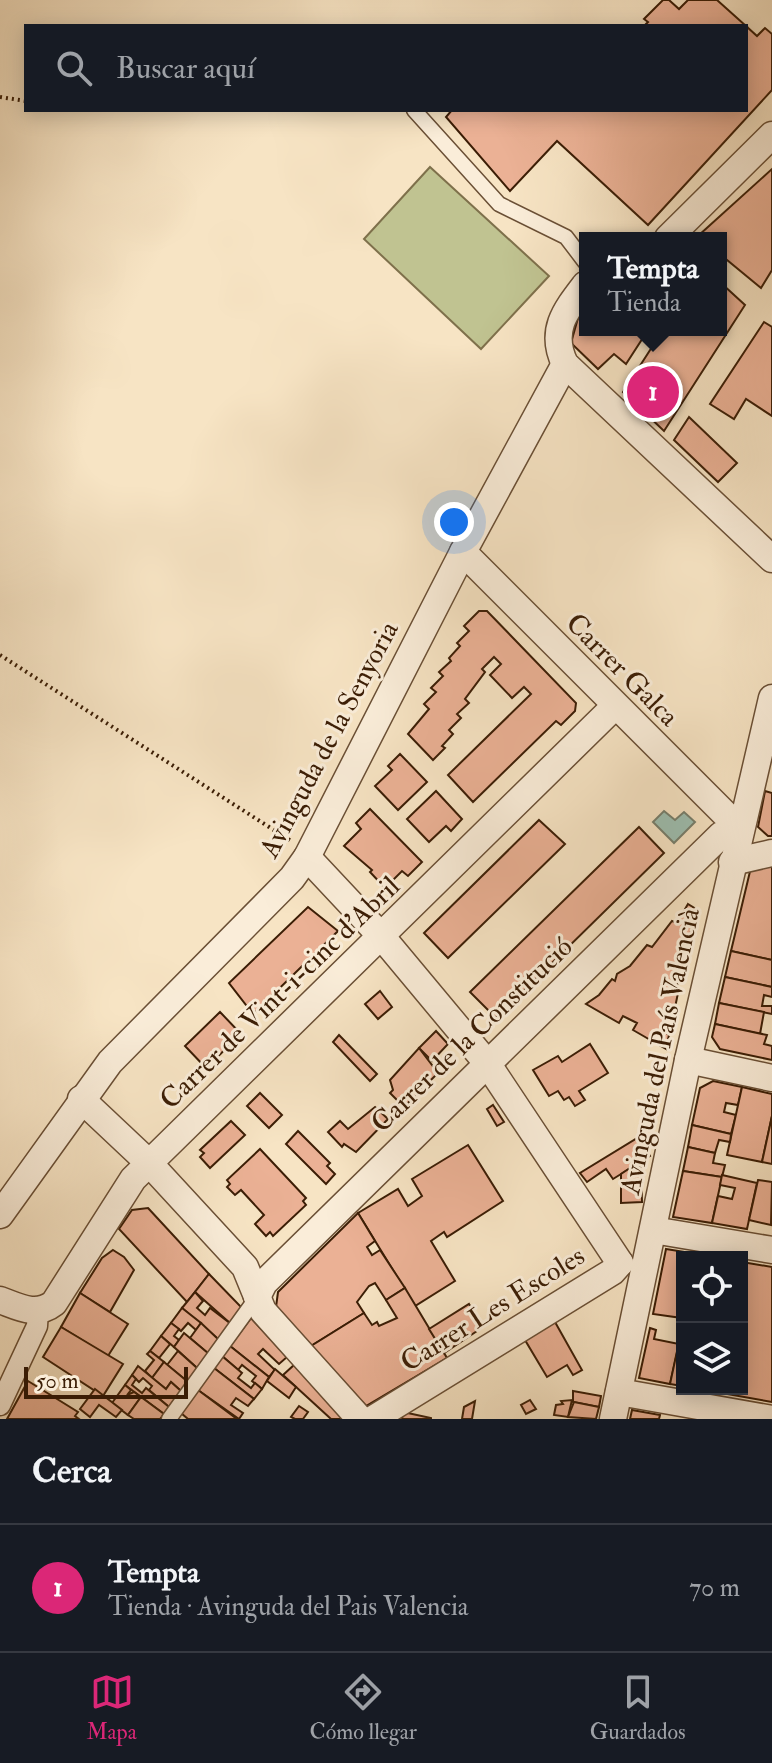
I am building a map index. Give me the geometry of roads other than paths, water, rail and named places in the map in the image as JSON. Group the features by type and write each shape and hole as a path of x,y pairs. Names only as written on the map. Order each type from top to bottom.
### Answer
{"street":[{"path":"674,232 772,135"},
{"path":"579,293 563,314 558,327 557,343 565,364 772,559"},
{"name":"Avinguda de la Senyoria","path":"0,1215 110,1062 292,878 307,857 463,552 565,364"},
{"name":"Carrer Galca","path":"463,552 614,707 740,829"},
{"name":"Avinguda del País Valencià","path":"613,1419 619,1392 633,1266 653,1230 732,862 772,698"},
{"name":"Carrer de Vint-i-cinc d'Abril","path":"38,1311 54,1303 125,1190 149,1163 614,707"},
{"name":"Carrer de la Constitució","path":"257,1297 264,1283 721,835 740,829"},
{"path":"732,862 772,853"},
{"path":"307,857 382,937 487,1063 633,1266"},
{"path":"688,1060 772,1078"},
{"path":"81,1099 149,1163 245,1267 263,1311 360,1419"},
{"path":"653,1230 772,1250"},
{"name":"Carrer Les Escoles","path":"373,1419 612,1272 633,1266"},
{"path":"0,1300 38,1311 37,1326 0,1405"},
{"path":"619,1392 772,1419"}],"lane":[{"path":"416,112 499,204 566,237 579,254"},
{"path":"169,1419 257,1297"}],"place":[{"name":"Tempta","path":"653,392"}]}
